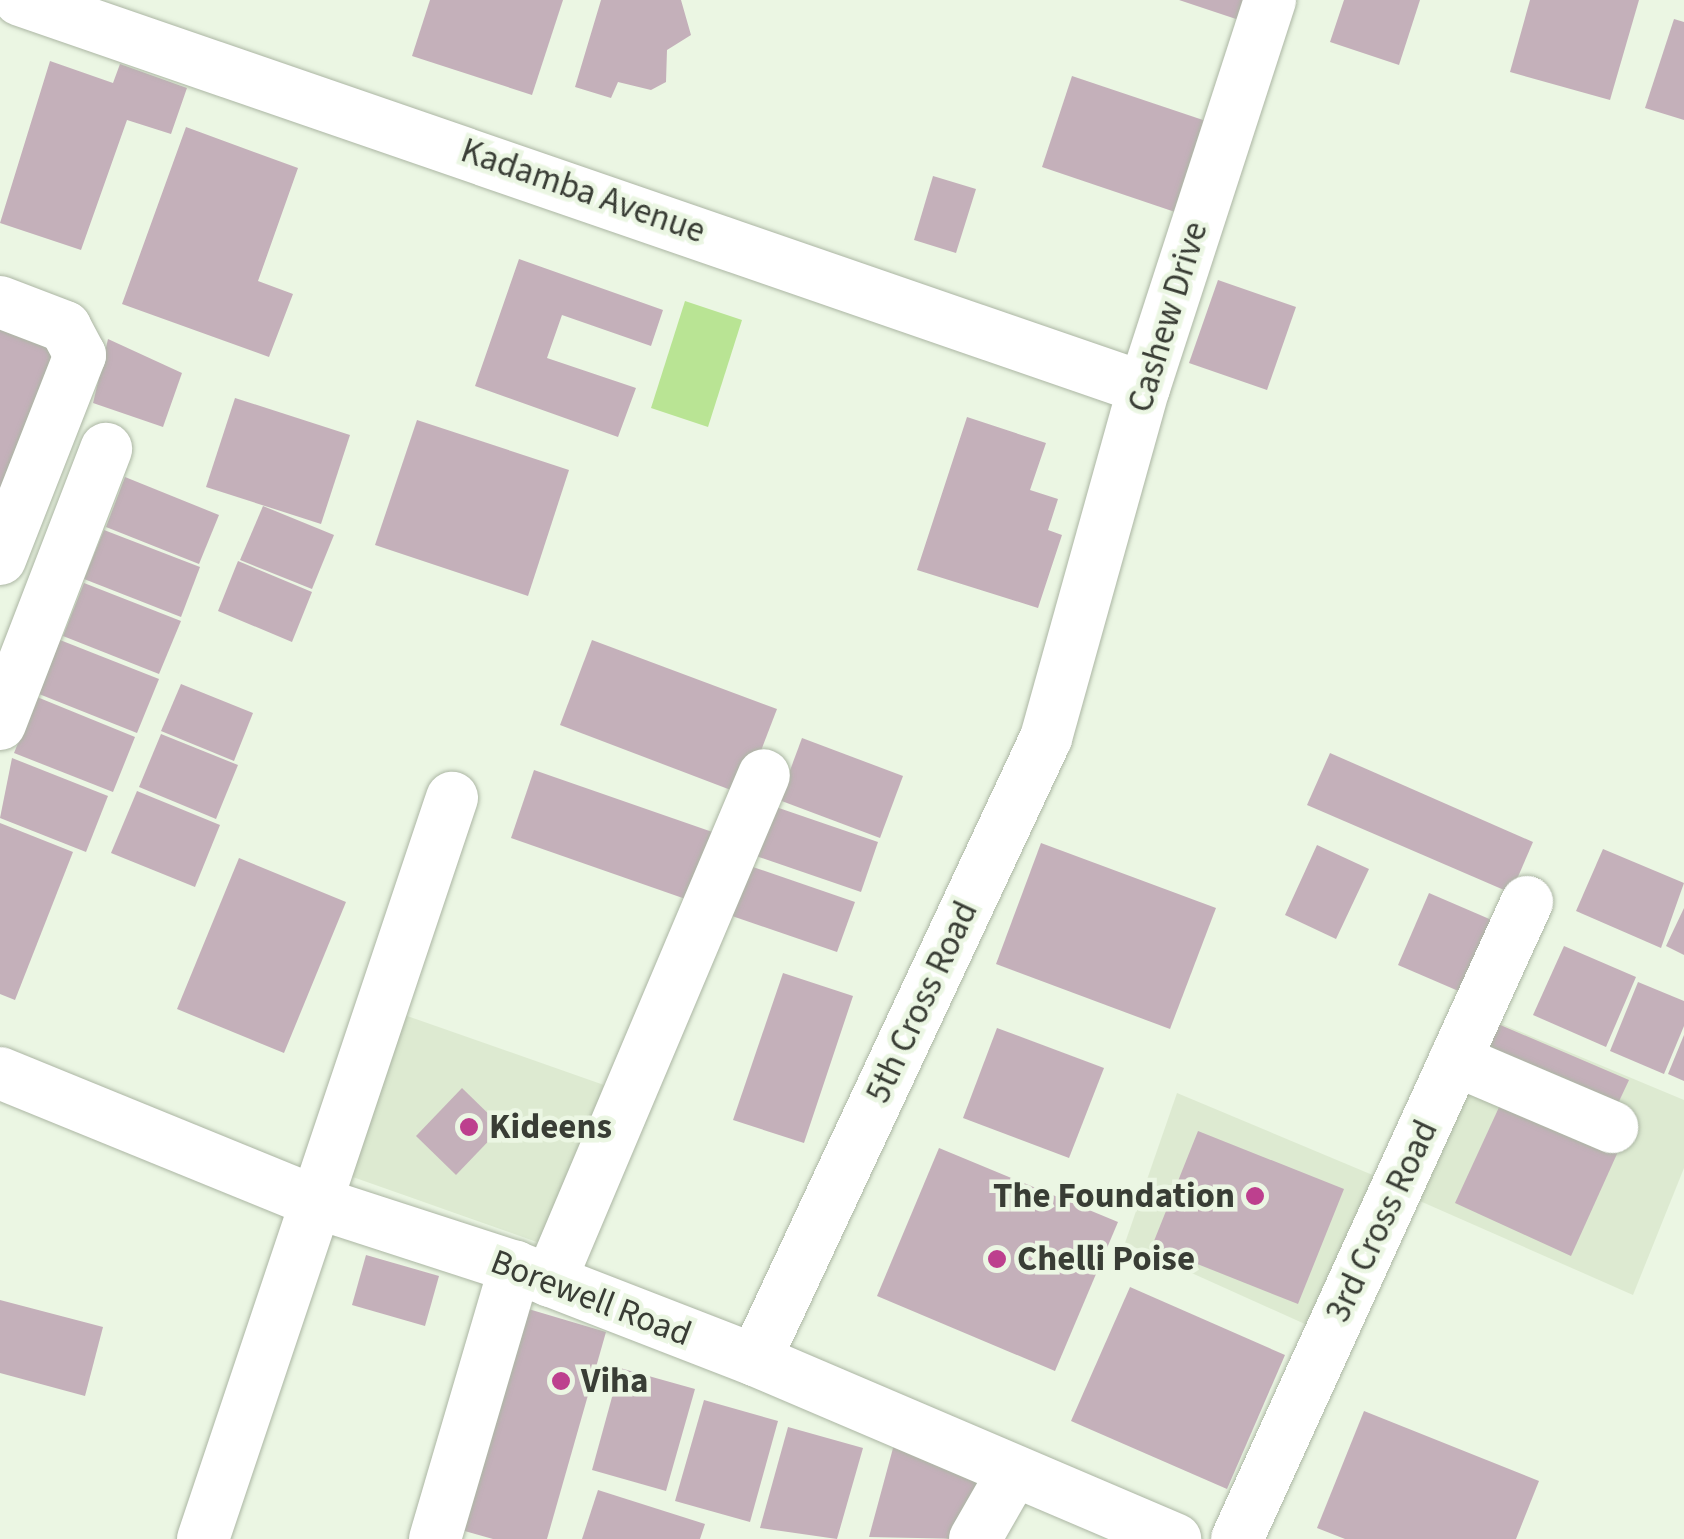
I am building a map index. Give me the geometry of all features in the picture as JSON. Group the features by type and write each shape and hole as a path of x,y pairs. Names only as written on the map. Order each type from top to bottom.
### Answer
{"street":[{"name":"Kadamba Avenue","path":"20,0 157,20 1144,388"},
{"name":"Cashew Drive","path":"1079,638 1144,388 1270,0"},
{"path":"0,302 65,327 80,355 0,558"},
{"path":"0,724 106,449"},
{"name":"5th Cross Road","path":"754,1360 1046,738 1079,638"},
{"path":"435,1539 533,1274 764,775"},
{"path":"202,1539 452,798"},
{"name":"3rd Cross Road","path":"1237,1539 1528,902"},
{"path":"1455,1060 1612,1127"},
{"name":"Borewell Road","path":"0,1073 318,1203 533,1274 754,1360 1175,1539"},
{"path":"975,1539 1014,1471"}],"shaded area":[{"path":"685,301 742,320 708,427 651,408"},
{"name":"Kideens","path":"393,1011 604,1085 548,1246 333,1170"},
{"path":"1485,1017 1684,1100 1684,1168 1633,1295 1413,1198"},
{"name":"The Foundation","path":"1177,1093 1375,1176 1316,1329 1125,1243"}],"building":[{"path":"430,0 563,0 532,95 412,56"},
{"path":"601,0 681,0 691,35 667,50 666,82 651,90 618,82 611,98 575,87"},
{"path":"1179,0 1245,0 1239,20"},
{"path":"1344,0 1420,0 1399,65 1330,42"},
{"path":"1530,0 1639,0 1610,100 1510,72"},
{"path":"1674,19 1684,22 1684,120 1645,108"},
{"path":"50,61 113,83 120,64 187,88 171,134 127,120 81,250 0,223"},
{"path":"1072,76 1206,121 1175,212 1042,167"},
{"path":"186,127 298,168 258,281 293,294 269,357 122,304"},
{"path":"933,176 976,189 956,253 914,240"},
{"path":"519,259 663,310 651,346 562,315 547,358 636,388 618,437 475,386"},
{"path":"1218,280 1296,307 1267,390 1189,363"},
{"path":"0,320 72,350 0,539"},
{"path":"108,339 182,373 163,427 93,403"},
{"path":"235,398 350,435 321,524 206,487"},
{"path":"967,417 1046,443 1030,490 1058,499 1048,530 1062,535 1038,608 917,570"},
{"path":"417,420 569,470 528,596 375,545"},
{"path":"125,477 219,515 199,564 106,527"},
{"path":"263,506 334,535 312,589 240,560"},
{"path":"104,530 200,567 181,617 84,579"},
{"path":"238,561 312,592 292,642 218,611"},
{"path":"84,583 181,621 159,674 63,636"},
{"path":"60,640 159,679 137,733 39,694"},
{"path":"592,640 777,709 744,795 560,725"},
{"path":"181,684 253,713 234,761 161,731"},
{"path":"37,697 135,737 113,792 14,753"},
{"path":"161,734 238,765 216,819 139,787"},
{"path":"802,738 903,776 880,838 779,800"},
{"path":"1330,753 1533,842 1511,893 1307,805"},
{"path":"12,758 108,796 86,852 0,818"},
{"path":"534,770 721,835 697,903 511,838"},
{"path":"137,791 220,825 195,887 111,853"},
{"path":"773,806 878,842 861,892 756,856"},
{"path":"0,823 73,852 15,1000 0,994"},
{"path":"1041,843 1216,908 1170,1029 996,964"},
{"path":"1317,845 1369,869 1336,939 1285,915"},
{"path":"1603,849 1684,883 1661,948 1576,911"},
{"path":"239,858 346,902 284,1053 177,1009"},
{"path":"750,866 855,902 837,952 732,916"},
{"path":"1429,893 1508,927 1477,999 1398,965"},
{"path":"1684,908 1684,955 1666,946"},
{"path":"1564,946 1636,977 1606,1047 1533,1015"},
{"path":"783,973 853,996 804,1143 733,1120"},
{"path":"1638,982 1684,1001 1684,1026 1664,1074 1610,1051"},
{"path":"1498,1024 1629,1080 1614,1112 1484,1058"},
{"path":"997,1028 1104,1068 1069,1158 963,1118"},
{"path":"1684,1035 1684,1081 1668,1074"},
{"path":"462,1088 502,1127 456,1175 416,1136"},
{"path":"1506,1092 1621,1145 1571,1256 1455,1203"},
{"path":"1198,1131 1344,1189 1298,1304 1152,1246"},
{"name":"Chelli Poise","path":"939,1148 1118,1222 1055,1371 877,1296"},
{"path":"366,1255 439,1276 425,1326 352,1305"},
{"path":"1130,1287 1285,1355 1227,1489 1071,1421"},
{"path":"0,1300 103,1327 85,1396 0,1373"},
{"path":"525,1308 606,1332 547,1539 493,1539 461,1530"},
{"path":"620,1368 695,1389 666,1491 592,1470"},
{"path":"704,1400 778,1421 750,1522 675,1501"},
{"path":"1364,1411 1539,1481 1516,1539 1345,1539 1317,1528"},
{"path":"788,1427 863,1448 837,1539 760,1528"},
{"path":"896,1437 999,1479 966,1539 869,1537"},
{"path":"598,1490 705,1524 700,1539 582,1539"}],"place":[{"name":"Kideens","path":"469,1127"},
{"name":"The Foundation","path":"1255,1196"},
{"name":"Chelli Poise","path":"997,1259"},
{"name":"Viha","path":"561,1381"}]}
